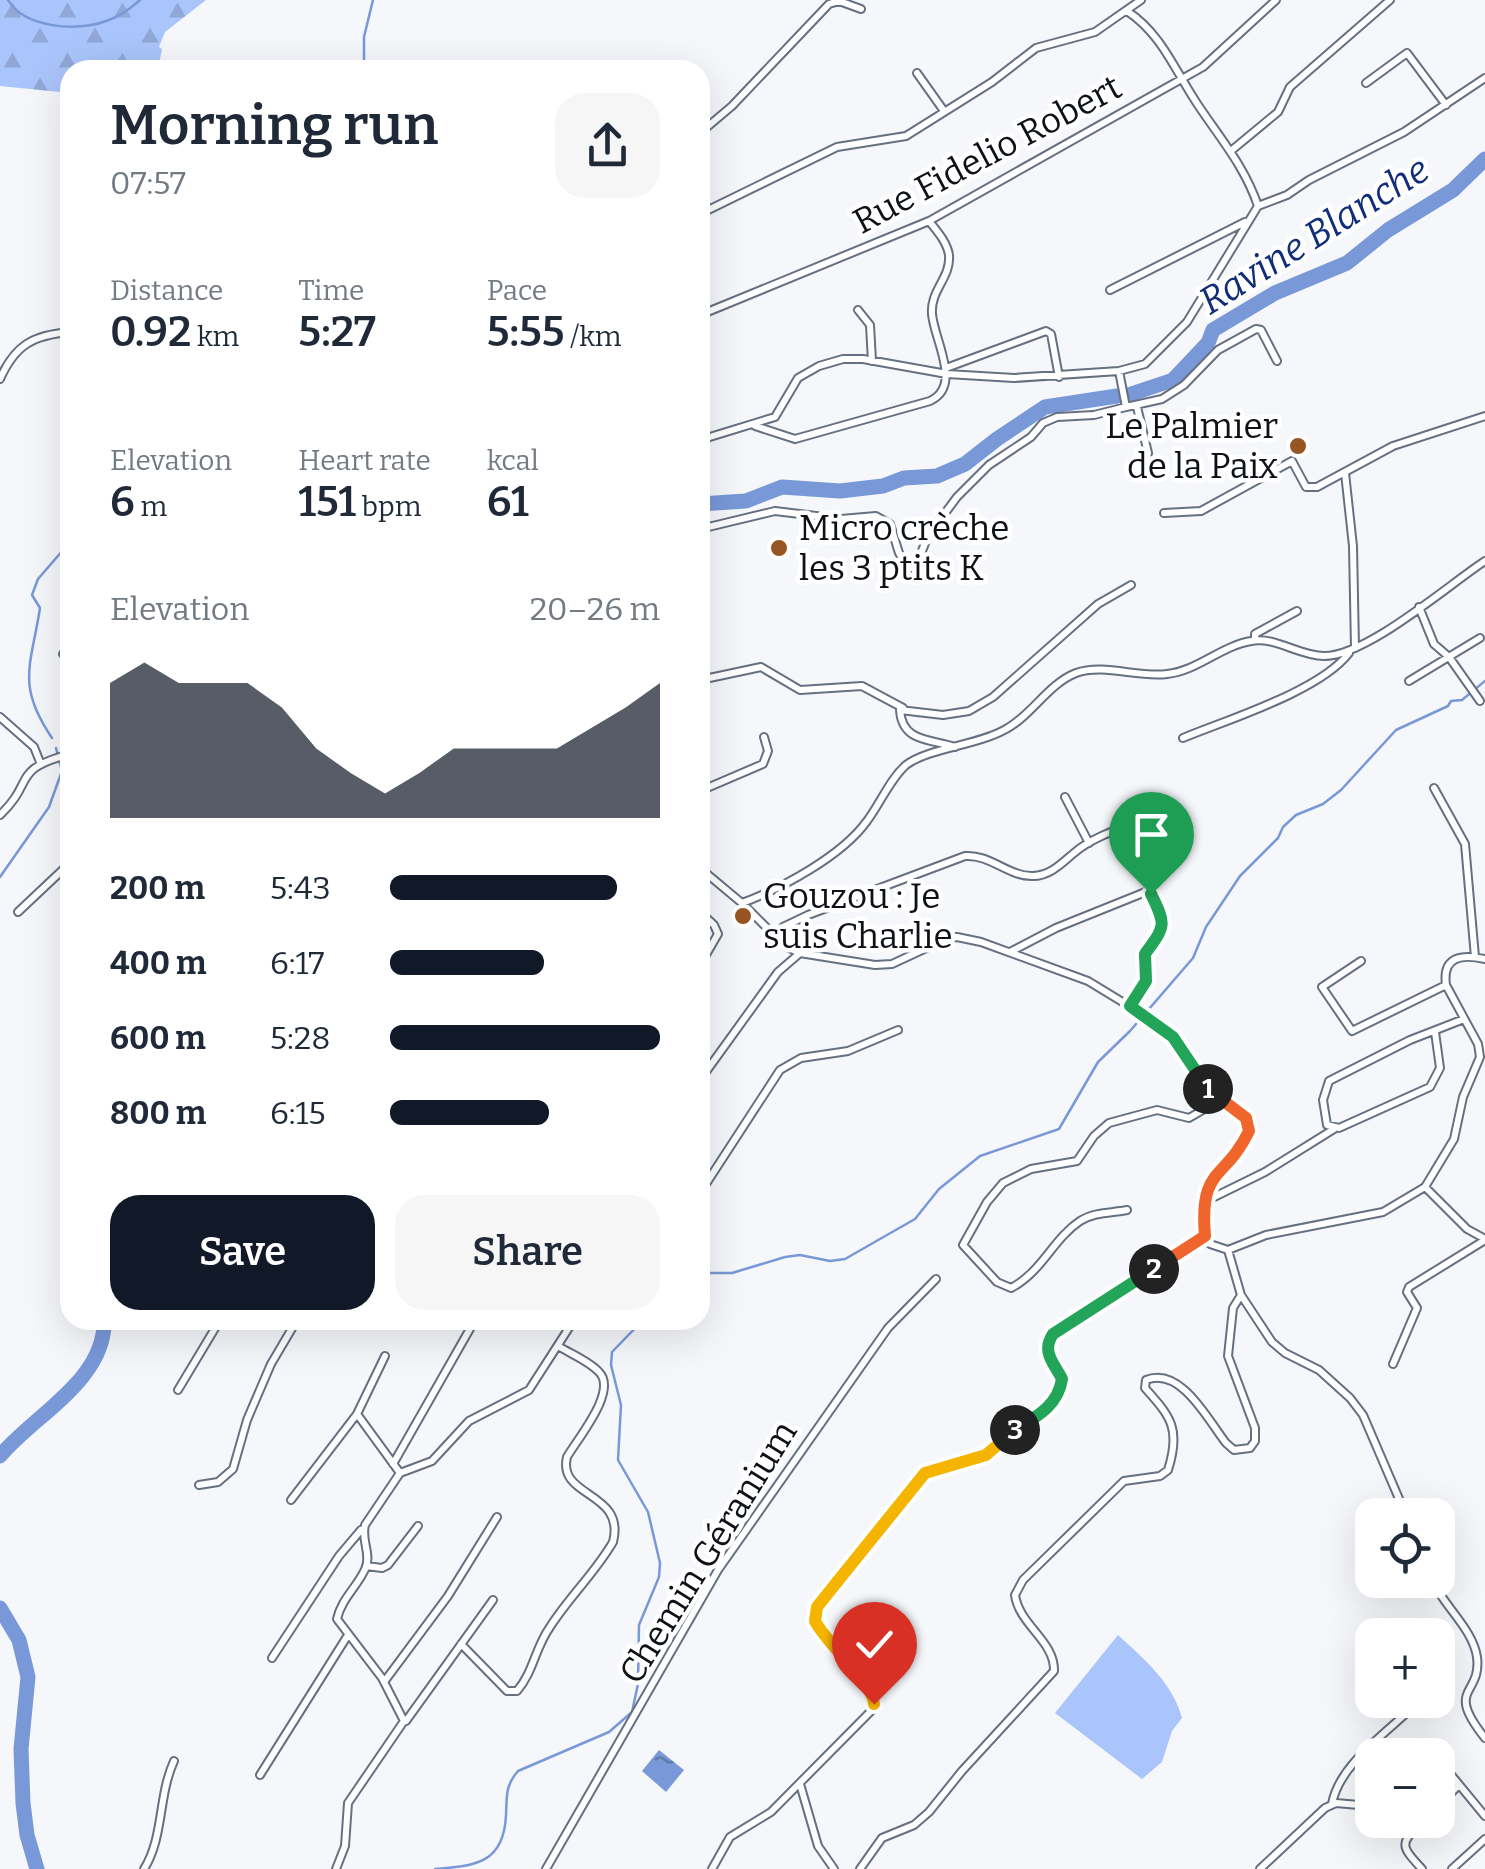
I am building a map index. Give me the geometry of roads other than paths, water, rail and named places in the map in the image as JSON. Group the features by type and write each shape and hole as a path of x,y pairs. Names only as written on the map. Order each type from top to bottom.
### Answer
{"street":[{"path":"710,209 837,146 899,139 992,82 1036,48 1095,32 1141,0"},
{"name":"Rue Fidelio Robert","path":"710,311 929,221 1202,67 1276,0"},
{"path":"1232,150 1278,112 1290,86 1390,0"},
{"path":"710,125 828,4 839,1 862,8"},
{"path":"1127,11 1155,35 1198,105 1232,150 1258,206"},
{"path":"1366,83 1407,53 1446,105"},
{"path":"917,73 944,111"},
{"path":"710,437 754,426 781,411 795,382 806,372 843,359 946,371 1060,376 1119,371 1146,364 1188,322 1258,206 1287,195 1323,172 1404,132 1485,78"},
{"path":"754,426 794,439 937,399 946,371 932,311 936,289 947,274 948,250 929,221"},
{"path":"1110,290 1246,222"},
{"path":"858,310 870,326 872,361"},
{"path":"710,527 775,511 841,519 876,516 890,524 899,553 908,568 915,568 928,536 957,497 989,465 1031,437 1043,423 1057,417 1094,416 1137,407 1162,398 1184,386 1218,350 1256,330 1261,330 1277,361"},
{"path":"946,371 1046,331 1051,334 1060,376"},
{"path":"0,379 14,352 25,344 60,335"},
{"path":"1119,371 1126,407"},
{"path":"1137,407 1148,453 1145,468"},
{"path":"1164,513 1201,510 1292,461 1310,489 1393,446 1485,416"},
{"path":"1345,473 1354,550 1353,650"},
{"path":"1183,738 1319,680 1353,650 1485,561"},
{"path":"710,678 761,668 796,689 862,686 903,708 944,716 970,711 993,697 1098,604 1132,585"},
{"path":"1419,607 1434,644 1449,657 1478,698"},
{"path":"1255,640 1256,634 1297,611"},
{"path":"1409,681 1480,638"},
{"path":"742,904 778,888 849,839 865,825 906,766 985,739 1020,721 1073,674 1093,670 1170,674 1255,640 1313,656 1353,650"},
{"path":"903,708 899,717 917,739 957,747"},
{"path":"0,717 34,747 40,762"},
{"path":"710,787 763,764 768,751 764,737"},
{"path":"0,815 12,804 26,772 40,762 60,757"},
{"path":"1434,788 1466,844 1475,957"},
{"path":"1065,797 1089,843"},
{"path":"777,938 783,927 808,915 957,858 981,856 1031,877 1048,872 1089,843 1154,816"},
{"path":"18,912 60,872"},
{"path":"710,877 800,954 892,964 957,937 1088,980 1157,1023 1173,1037 1202,1083 1246,1118 1249,1131 1210,1182 1204,1202 1205,1236 1210,1244 1228,1250 1266,1235 1383,1212 1425,1187 1449,1151 1463,1098 1478,1065 1478,1044 1446,985 1448,964 1456,957 1485,959"},
{"path":"1009,952 1148,891 1163,926 1145,954 1146,981 1132,1007"},
{"path":"710,921 718,934 710,948"},
{"path":"710,1066 778,972 800,954"},
{"path":"1361,960 1322,987 1352,1031 1446,985"},
{"path":"1335,1129 1324,1121 1324,1093 1329,1082 1410,1040 1464,1019"},
{"path":"710,1178 780,1070 801,1058 848,1052 898,1030"},
{"path":"1204,1202 1265,1172 1335,1129 1430,1087 1440,1068 1435,1032"},
{"path":"1127,1210 1092,1215 1080,1221 1036,1270 1010,1288 997,1282 966,1251 964,1239 1002,1183 1031,1170 1077,1162 1108,1123 1157,1110 1189,1118 1220,1100"},
{"path":"1393,1364 1417,1308 1407,1292 1409,1287 1485,1239 1467,1229 1425,1187"},
{"path":"712,1869 730,1837 771,1812 874,1704 871,1688 817,1626 817,1607 925,1473 986,1455 1053,1402 1062,1379 1048,1356 1053,1334 1205,1236"},
{"path":"1228,1250 1241,1295 1272,1342 1285,1354 1319,1370 1350,1398 1381,1452 1399,1498"},
{"name":"Chemin Géranium","path":"546,1869 718,1570 888,1328 936,1279"},
{"path":"860,1869 882,1838 914,1826 930,1812 962,1770 1054,1671 1053,1656 1020,1612 1014,1595 1023,1580 1124,1481 1160,1476 1168,1470 1171,1418 1145,1388 1146,1380 1158,1377 1182,1388 1226,1443 1234,1450 1250,1448 1254,1440 1250,1410 1228,1356 1233,1308 1241,1295"},
{"path":"178,1390 214,1330"},
{"path":"199,1485 218,1482 233,1469 247,1420 291,1330"},
{"path":"394,1464 469,1330"},
{"path":"272,1658 400,1473 432,1461 476,1417 529,1390 568,1330"},
{"path":"461,1644 507,1691 517,1691 532,1671 552,1623 613,1542 614,1518 583,1491 565,1466 604,1396 605,1380 597,1370 558,1346"},
{"path":"291,1500 357,1414 385,1356"},
{"path":"357,1414 400,1473"},
{"path":"384,1682 448,1596 497,1518"},
{"path":"365,1525 362,1535 366,1566 337,1614 340,1626 384,1682 404,1717 403,1725"},
{"path":"366,1566 388,1565 418,1526"},
{"path":"1443,1598 1474,1646 1476,1672 1467,1690 1466,1711 1485,1738"},
{"path":"336,1869 345,1846 348,1802 493,1600"},
{"path":"260,1776 348,1635"},
{"path":"1260,1869 1332,1804 1334,1793 1354,1764 1402,1718"},
{"path":"144,1869 154,1850 162,1798 174,1761"},
{"path":"1455,1779 1485,1816"},
{"path":"800,1784 818,1846 834,1869"},
{"path":"1455,1788 1459,1784"},
{"path":"1332,1804 1355,1805"},
{"path":"1405,1838 1405,1851 1422,1869"},
{"path":"1452,1869 1485,1838"}],"water":[{"path":"659,1750 684,1770 666,1792 642,1771"}],"waterway":[{"path":"8,0 26,17 67,27 111,19 140,0"},
{"path":"364,60 364,37 373,0"},
{"name":"Ravine Blanche","path":"1128,395 1173,380 1208,343 1213,330 1275,293 1347,263 1388,230 1453,190 1485,159"},
{"name":"Ravine Blanche","path":"710,503 746,501 782,487 840,491 883,486 904,478 937,476 965,464 1045,407 1117,396"},
{"path":"52,738 30,689 30,661 40,608 32,595 38,579 60,554"},
{"path":"710,1273 732,1273 800,1255 830,1261 845,1259 915,1219 939,1189 980,1156 1059,1129 1098,1062 1193,958 1206,927 1240,876 1278,838 1283,827 1296,815 1323,804 1341,790 1396,730 1448,706 1451,701 1462,700 1485,681"},
{"path":"56,748 60,763"},
{"path":"0,877 49,807 60,777"},
{"name":"Ravine Blanche","path":"0,1456 81,1379 102,1341 103,1330"},
{"path":"435,1869 475,1863 493,1852 504,1831 509,1787 518,1771 609,1732 632,1712 638,1684 639,1625 659,1577 660,1563 648,1512 618,1460 621,1405 611,1365 612,1352 633,1330"},
{"name":"Ravine Blanche","path":"0,1608 19,1640 28,1677 21,1749 23,1803 37,1869"}],"place":[{"name":"Le Palmier de la Paix","path":"1298,446"},
{"name":"Micro crèche les 3 ptits K","path":"779,548"},
{"name":"Gouzou : Je suis Charlie","path":"743,916"}]}
